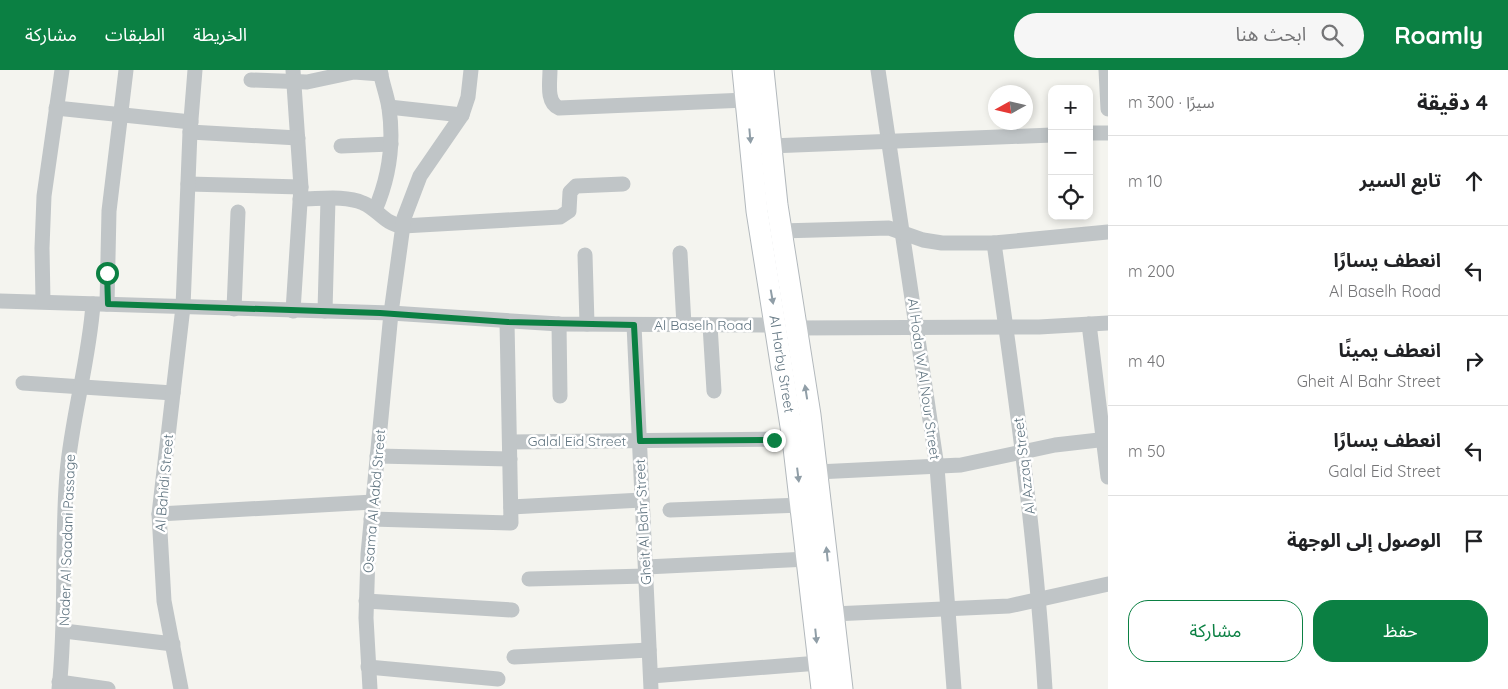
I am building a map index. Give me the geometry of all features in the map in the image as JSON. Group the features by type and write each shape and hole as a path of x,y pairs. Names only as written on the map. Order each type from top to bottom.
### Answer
{"street":[{"path":"43,301 42,248 44,196 62,70"},
{"name":"Nader Al Saadani Passage","path":"59,686 64,631 66,484 72,429 89,346 100,304 126,70"},
{"name":"Al Bahidi Street","path":"181,689 162,586 159,514 183,307 190,127 195,70"},
{"name":"Osama Al Aabd Street","path":"370,689 366,601 371,519 391,313 403,226 409,201 420,176 462,115 468,97 471,70"},
{"path":"550,70 551,100 554,106 559,108 746,100"},
{"name":"Al Harby Street","path":"743,70 746,100 764,181 786,327 817,472 816,571 818,663 822,689"},
{"name":"Al Harby Street","path":"763,70 770,146 764,181 780,231 794,440 802,505 816,571 833,614 842,689"},
{"name":"Al Hoda W Al Nour Street","path":"878,70 937,467 954,689"},
{"path":"1106,70 1108,108"},
{"path":"251,80 293,76 321,81 354,72 380,72 388,107 391,144 384,185 375,210"},
{"path":"293,76 300,193 293,311"},
{"path":"388,107 462,115"},
{"path":"56,108 120,115 190,127 298,138"},
{"path":"1093,133 1108,132"},
{"path":"770,146 1048,135"},
{"path":"341,146 391,144"},
{"path":"188,184 300,193 328,199 355,200 375,210 387,221 403,226 560,217 569,211 570,192 576,186 623,184"},
{"path":"325,311 328,199"},
{"path":"234,309 238,212"},
{"path":"780,231 882,227 902,231 935,242 994,243 1108,232"},
{"name":"Al Azzaq Street","path":"994,243 1023,452 1039,601 1045,689"},
{"path":"680,253 684,325"},
{"path":"585,255 588,324"},
{"name":"Al Baselh Road","path":"0,301 391,313 559,324 1006,327 1108,323"},
{"path":"371,519 511,523 508,322"},
{"path":"559,324 560,396"},
{"path":"1090,324 1106,439 1108,477"},
{"name":"Gheit Al Bahr Street","path":"634,325 651,683"},
{"path":"710,325 714,391"},
{"path":"23,383 173,393"},
{"path":"817,472 937,467 986,461 1055,445 1106,439"},
{"name":"Galal Eid Street","path":"510,442 794,440"},
{"name":"Galal Eid Street","path":"377,456 510,458"},
{"path":"511,507 642,500"},
{"path":"159,514 373,502"},
{"path":"670,510 802,505"},
{"path":"529,579 646,572 816,571"},
{"path":"833,614 949,607 994,607 1039,601 1108,584"},
{"path":"366,601 512,610"},
{"path":"64,631 173,644"},
{"path":"514,656 649,650"},
{"path":"651,683 818,663"},
{"path":"368,667 498,679"},
{"path":"59,686 108,689"}],"route":[{"path":"107,273 108,304 380,313 508,322 634,325 640,441 774,440"}]}
